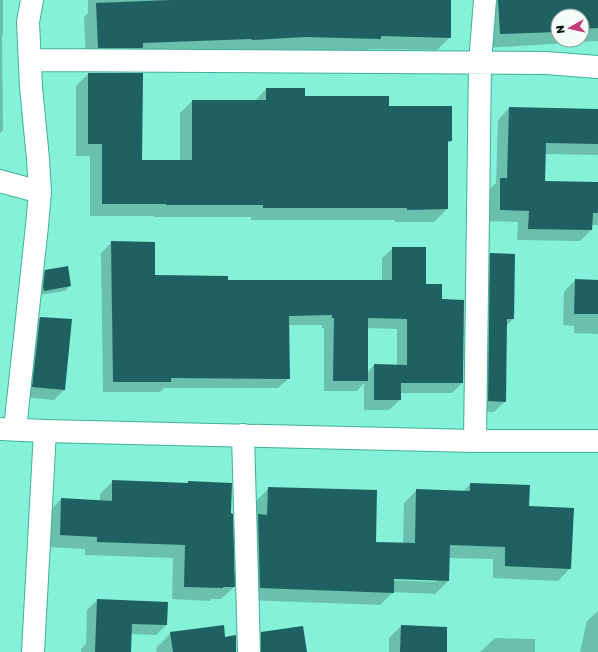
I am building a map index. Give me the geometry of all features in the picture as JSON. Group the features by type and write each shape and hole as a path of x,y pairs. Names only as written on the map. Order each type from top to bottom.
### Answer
{"street":[{"path":"32,0 28,22 31,86 40,192 38,226 8,429 475,441 598,441"},
{"path":"475,441 480,63 485,0"},
{"path":"30,60 480,63 546,64 598,67"},
{"path":"0,181 40,192"},
{"path":"33,652 45,431"},
{"path":"243,435 249,652"}],"building":[{"path":"171,0 451,0 451,38 381,36 381,39 305,37 143,43 143,48 98,48 96,3"},
{"path":"498,0 598,0 598,28 590,28 590,8 550,8 550,32 500,34"},
{"path":"88,73 143,73 142,160 192,160 192,100 266,100 266,88 305,88 305,96 389,96 389,106 452,106 452,141 448,141 448,209 407,210 407,208 263,208 263,205 102,204 102,144 88,144"},
{"path":"509,107 598,109 598,144 546,143 545,181 598,182 598,213 593,213 592,230 528,229 529,211 500,210 500,178 507,178"},
{"path":"111,241 155,242 155,275 228,276 228,280 392,280 392,247 426,247 426,284 442,284 442,299 464,300 463,383 401,383 401,400 374,400 374,364 407,365 407,319 368,318 368,381 333,381 334,318 332,318 332,315 289,316 290,379 171,378 171,382 113,382"},
{"path":"490,253 515,254 514,319 507,319 506,402 488,401"},
{"path":"68,266 71,286 44,291 45,270"},
{"path":"575,279 598,280 598,314 574,314"},
{"path":"40,317 72,319 65,390 32,387"},
{"path":"112,480 232,483 231,513 233,514 235,587 184,587 185,545 97,542 97,537 60,535 61,498 112,501"},
{"path":"470,483 530,485 529,506 574,508 571,569 505,566 505,547 450,545 449,581 394,579 394,593 260,588 258,514 267,515 268,487 377,490 376,542 415,543 416,489 470,491"},
{"path":"97,599 168,602 167,625 132,624 131,652 95,652"},
{"path":"224,625 225,637 236,635 236,652 173,652 170,632"},
{"path":"401,625 447,627 447,652 400,652"},
{"path":"303,626 307,652 261,652 261,632"}]}
